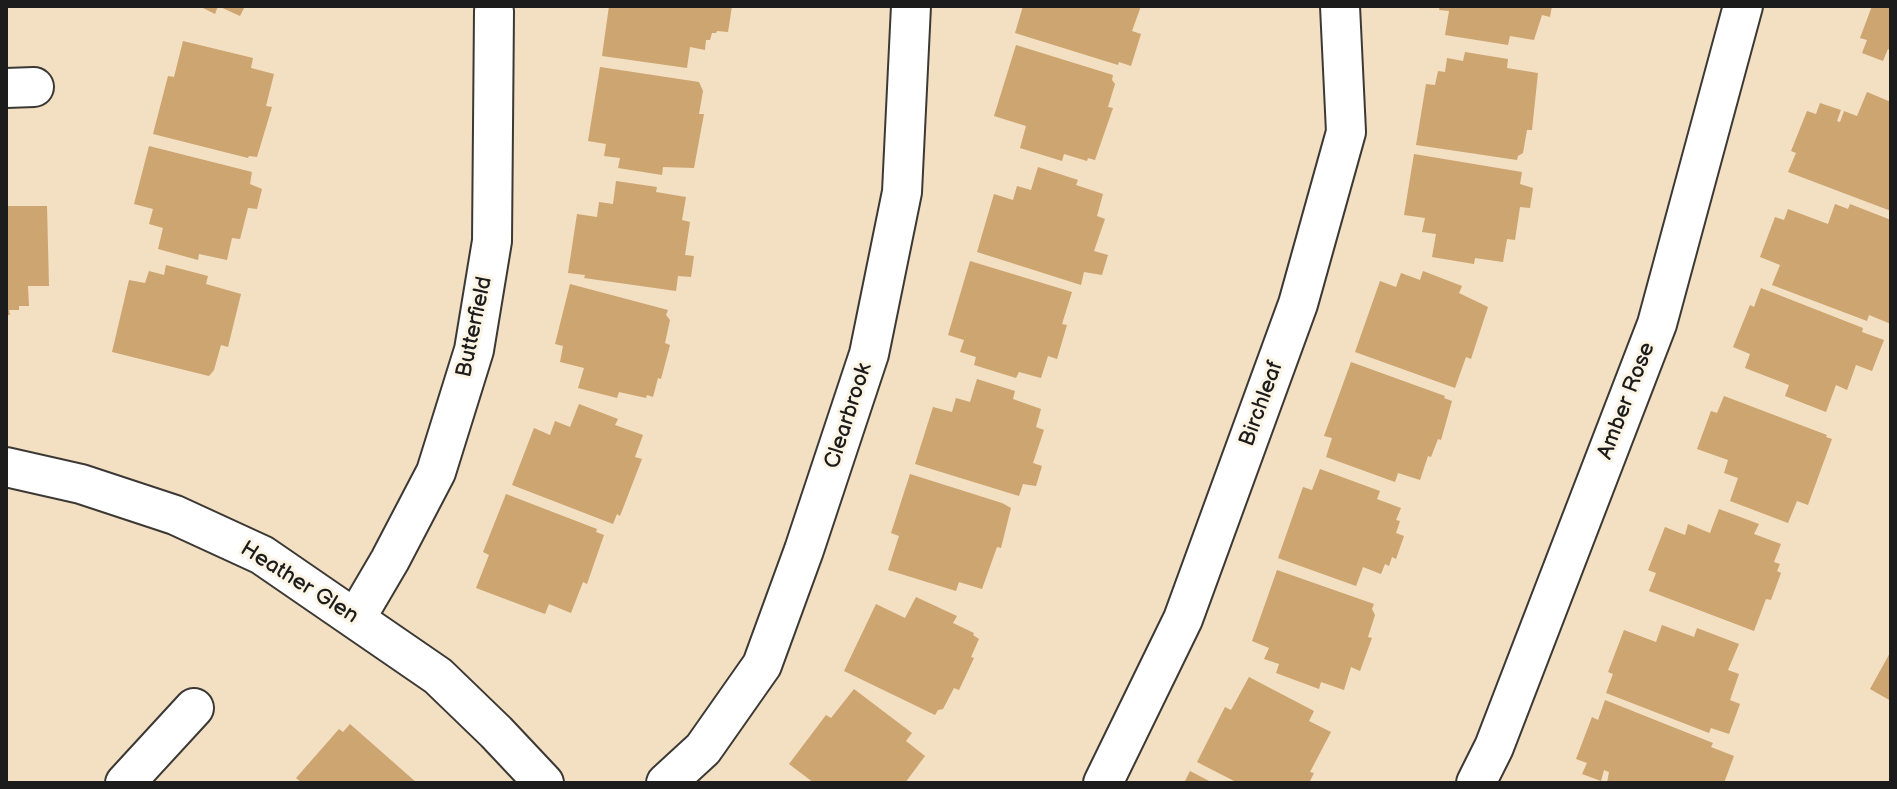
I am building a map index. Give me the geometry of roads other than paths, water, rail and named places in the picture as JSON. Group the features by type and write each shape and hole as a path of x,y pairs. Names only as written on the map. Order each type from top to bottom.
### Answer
{"street":[{"name":"Clearbrook","path":"666,783 703,749 762,665 869,354 902,192 911,6"},
{"name":"Birchleaf","path":"1103,783 1183,619 1298,304 1346,132 1340,6"},
{"name":"Amber Rose","path":"1476,783 1494,747 1657,324 1743,6"},
{"name":"Butterfield","path":"356,618 436,472 474,350 492,241 494,11"},
{"name":"Heather Glen","path":"6,467 81,484 175,515 262,555 438,676 544,783"},
{"path":"125,783 194,708"}]}
